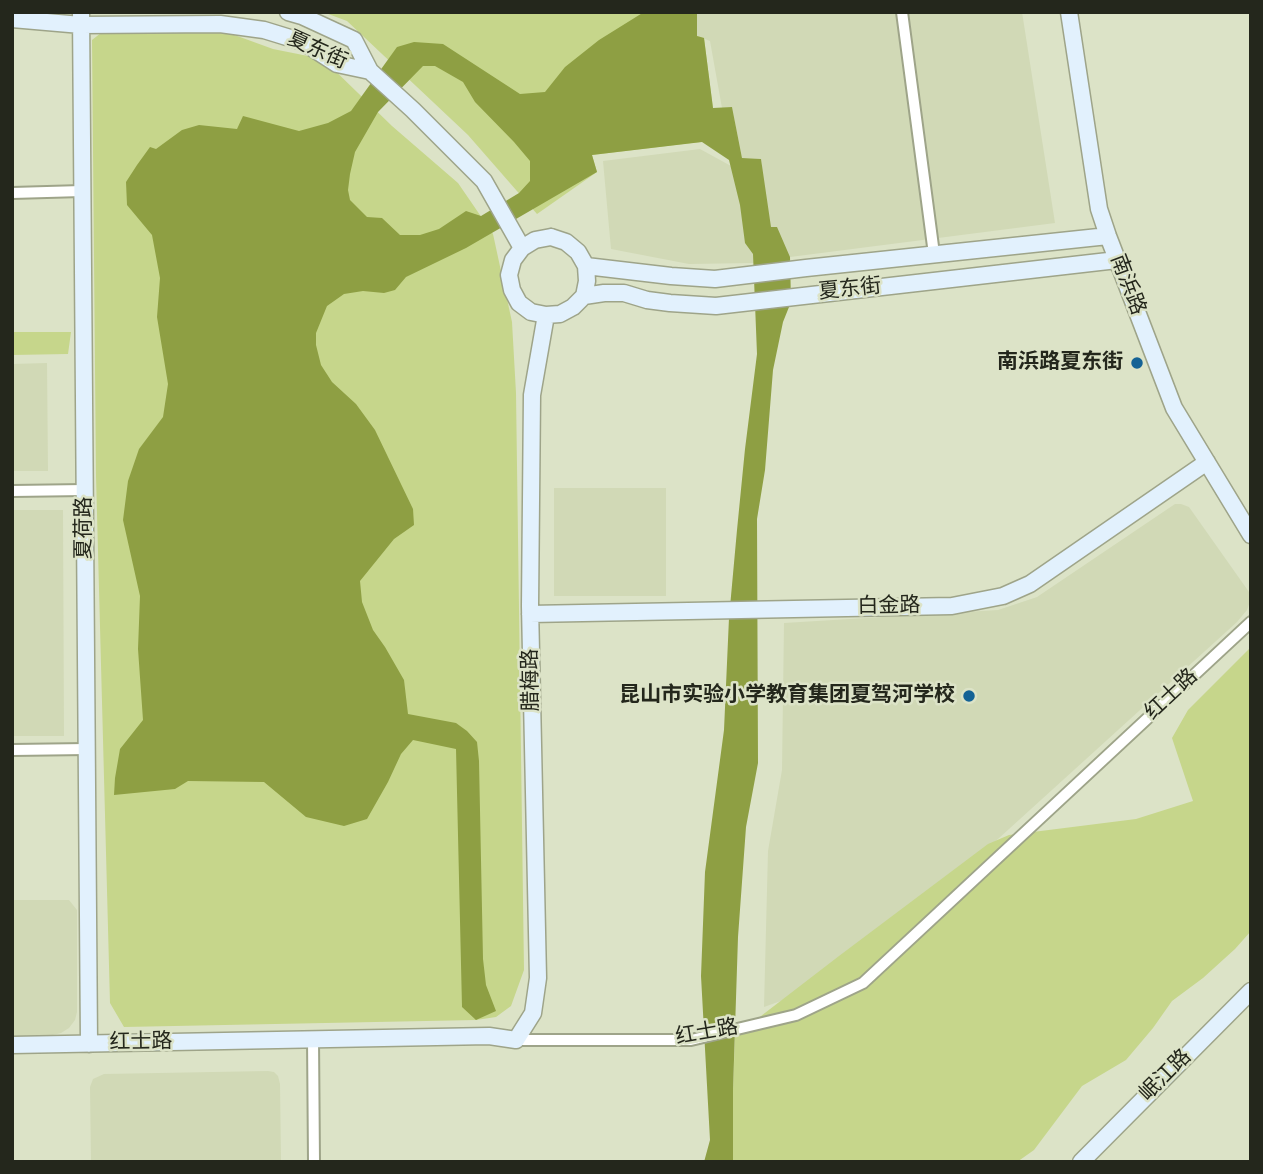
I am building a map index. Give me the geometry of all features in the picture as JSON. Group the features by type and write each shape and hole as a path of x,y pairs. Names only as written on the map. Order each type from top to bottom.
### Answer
{"street":[{"name":"夏东街","path":"288,12 354,40 370,71 484,181 522,248"},
{"path":"902,12 934,254"},
{"name":"南浜路","path":"1069,12 1100,209 1108,236 1174,408 1251,536"},
{"name":"夏东街","path":"12,19 81,18 220,24 264,30 303,42 337,64 370,71"},
{"name":"夏荷路","path":"81,18 89,1044"},
{"path":"12,192 82,191"},
{"name":"夏东街","path":"586,266 715,279 1108,236"},
{"path":"551,237 566,242 578,252 586,266 584,296 573,307 560,314 531,312 519,303 512,290 509,275 513,260 522,248 535,240 551,237"},
{"name":"夏东街","path":"584,296 624,293 647,300 716,306 1117,260"},
{"name":"腊梅路","path":"516,1040 533,1013 538,978 530,614 532,395 546,315"},
{"name":"白金路","path":"530,614 952,606 1003,596 1030,584 1206,461"},
{"path":"12,491 85,490"},
{"name":"红士路","path":"12,1045 489,1036 516,1040 691,1040 796,1015 863,983 1251,622"},
{"path":"12,750 87,749"},
{"name":"岷江路","path":"1082,1162 1251,991"},
{"path":"313,1040 314,1162"}],"shaded area":[{"path":"323,12 697,12 697,36 704,38 717,140 592,155 597,172 537,214 468,135 347,21"},
{"path":"644,12 697,12 697,36 704,38 713,108 732,107 742,158 761,159 771,227 777,227 790,257 791,302 783,322 773,370 765,470 757,519 758,763 746,827 738,937 733,1162 704,1162 710,1140 701,976 705,872 724,730 729,618 757,354 753,254 745,243 740,205 729,160 702,142 592,155 597,172 466,248 406,277 395,290 384,293 363,291 344,294 327,306 316,333 321,365 332,382 356,404 375,430 413,509 414,525 394,539 360,581 362,602 373,630 404,680 408,714 456,723 477,742 483,959 486,985 496,1011 476,1020 462,1007 456,749 413,740 401,754 367,819 344,826 306,817 264,782 188,781 175,789 114,795 120,749 143,720 138,649 140,596 123,520 128,481 139,449 163,417 168,384 157,317 160,278 152,235 127,205 126,182 150,147 156,149 182,130 199,125 237,129 243,116 299,131 328,123 351,111 397,47 414,42 443,44 520,94 545,92 565,67 599,40","holes":["423,66 435,66 463,82 475,102 530,161 530,181 519,193 481,216 466,211 439,229 420,235 400,235 382,218 367,217 350,200 350,174 355,152 378,112"]},
{"path":"697,12 1022,12 1055,223 754,263 689,264 611,249 603,161 700,149 731,166 762,166 761,159 742,158 732,107 722,108 710,41 697,36"},
{"path":"106,29 229,33 273,49 323,59 392,126 458,183 493,234 512,322 516,393 524,970 511,1006 496,1017 476,1020 124,1027 110,1003 96,476 92,40"},
{"path":"12,332 71,332 68,354 12,355"},
{"path":"47,363 48,471 12,471 12,364"},
{"path":"554,488 666,488 666,596 554,596"},
{"name":"昆山市实验小学教育集团夏驾河学校","path":"1175,504 1189,507 1249,592 1251,599 1247,610 933,898 820,987 764,1007 768,851 782,770 784,623 998,610 1037,597"},
{"path":"12,510 63,510 64,736 12,736"},
{"path":"1251,647 1251,931 1203,978 1172,1001 1126,1060 1082,1086 1034,1150 1017,1162 733,1162 735,1036 988,844 1009,835 1136,819 1193,801 1172,738 1188,710"},
{"path":"12,900 69,900 77,910 77,1012 69,1028 61,1033 49,1036 12,1036"},
{"path":"268,1071 278,1076 280,1084 281,1162 91,1162 90,1087 93,1079 104,1074"}],"place":[{"name":"南浜路夏东街","path":"1137,363"},
{"name":"昆山市实验小学教育集团夏驾河学校","path":"969,696"}]}
